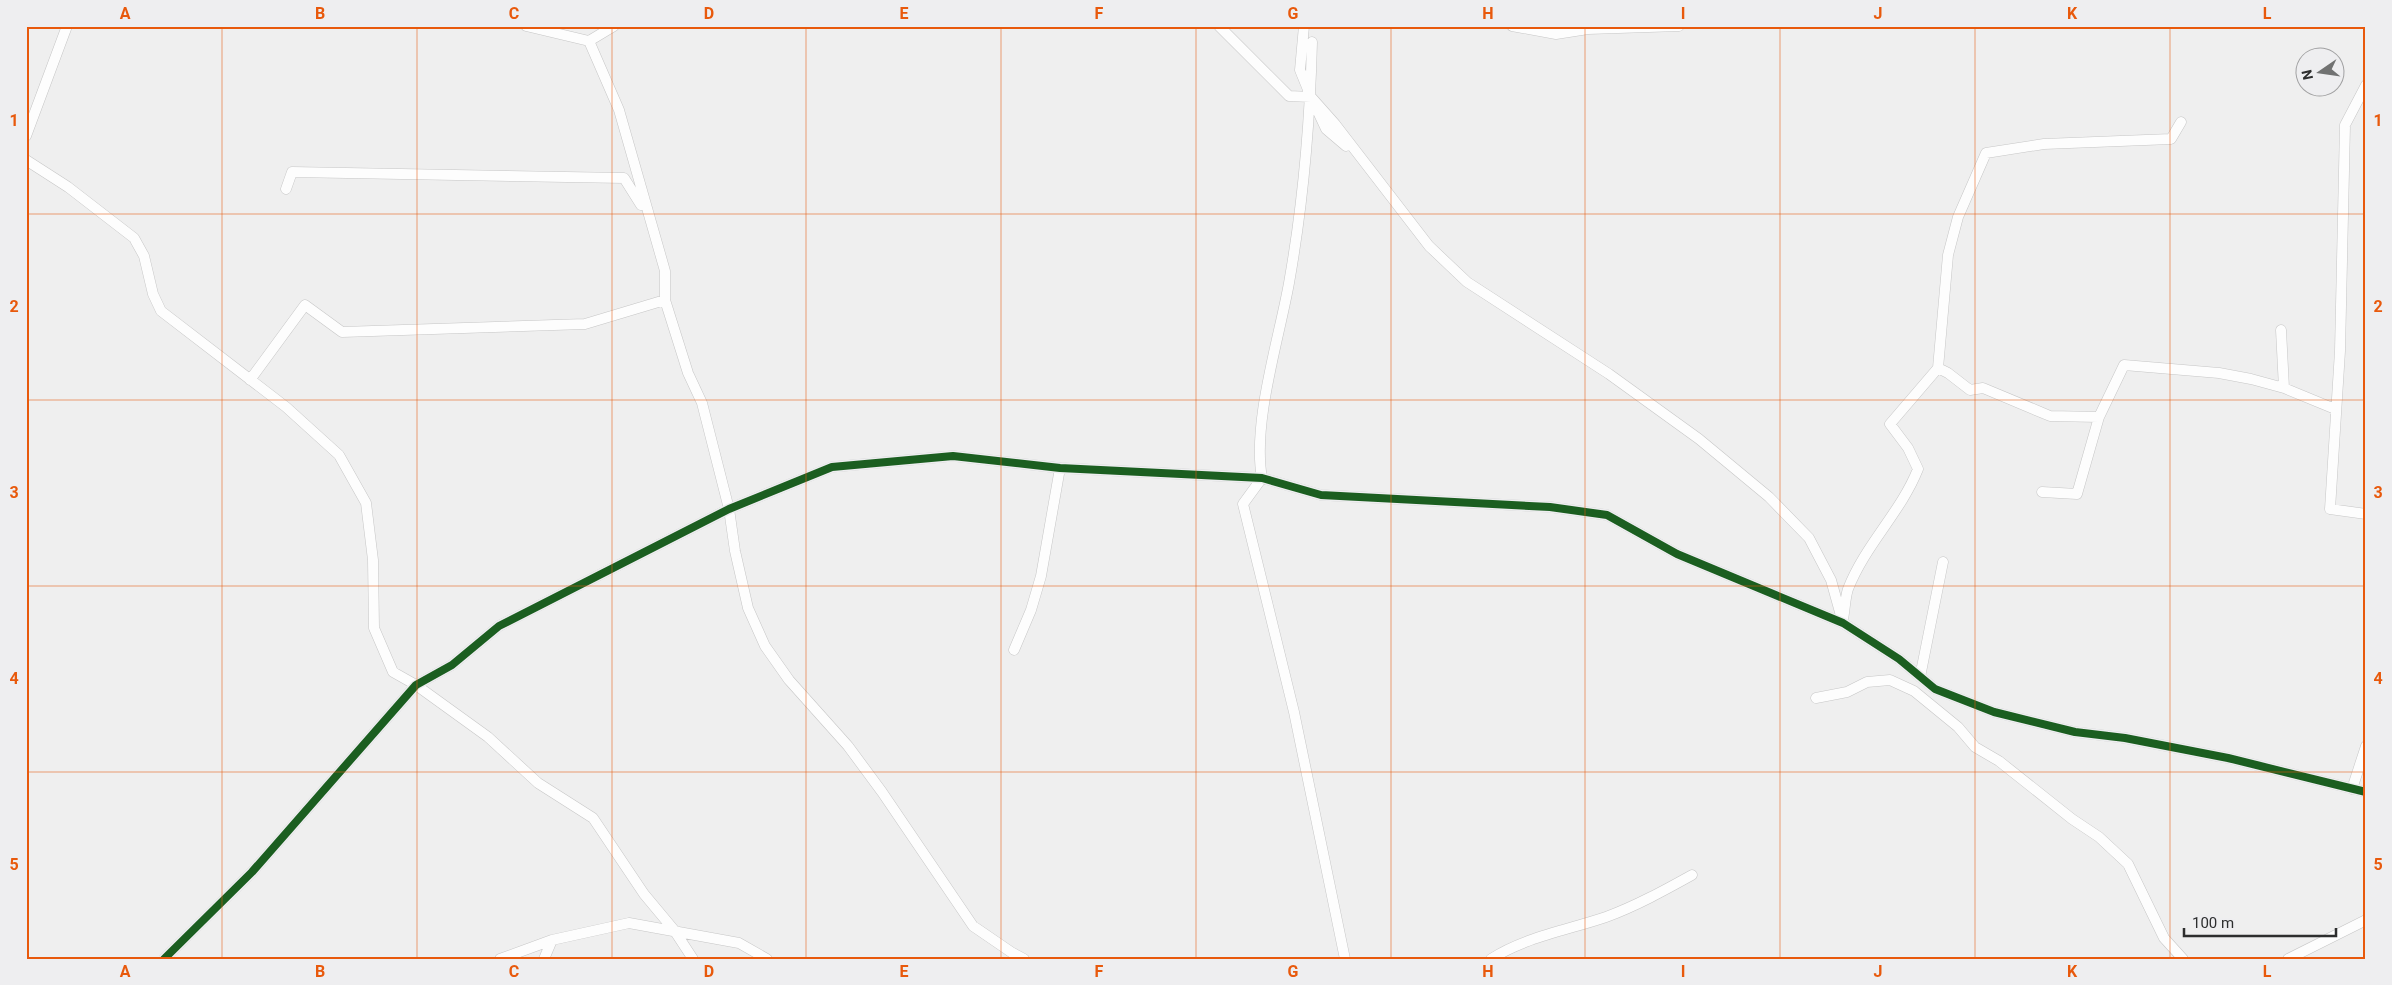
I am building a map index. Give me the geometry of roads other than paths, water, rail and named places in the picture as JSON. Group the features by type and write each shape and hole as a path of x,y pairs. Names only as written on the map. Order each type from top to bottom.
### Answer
{"street":[{"path":"26,136 67,26"},
{"path":"526,26 589,41 614,26"},
{"path":"1219,26 1289,96 1311,97"},
{"path":"1304,26 1300,70 1326,129 1362,159 1429,246 1467,282 1609,374 1699,440 1769,497 1809,538 1831,580 1843,623"},
{"path":"1512,26 1556,34 1588,29 1679,26"},
{"path":"589,41 619,110 648,217 665,271 666,300 688,373 702,403 729,509 735,552 748,608 765,646 789,680 848,746 882,792 973,926 1024,959"},
{"path":"1312,42 1311,97 1304,177 1289,283 1264,408 1259,464 1262,478 1243,504 1294,712 1345,959"},
{"path":"2366,85 2345,125 2342,292 2330,510 2366,514"},
{"path":"1843,623 1848,590 1860,564 1888,518 1909,492 1918,469 1908,448 1890,424 1938,368 1948,255 1958,217 1986,152 2044,144 2171,139 2181,122"},
{"path":"26,160 68,187 134,238 144,256 152,294 161,311 286,407 339,455 366,503 373,560 374,628 394,672 416,685 488,737 538,783 593,818 644,894 674,930 693,959"},
{"path":"286,189 292,172 624,178 648,217"},
{"path":"250,380 304,305 342,332 585,324 666,300"},
{"path":"2280,330 2284,388"},
{"path":"2042,492 2077,494 2099,418 2124,365 2219,374 2284,388 2335,409"},
{"path":"1938,368 1948,373 1970,390 1983,388 2050,416 2099,418"},
{"path":"164,959 252,872 416,685 452,665 499,626 729,509 832,466 953,456 1060,468 1262,478 1321,494 1550,507 1607,515 1677,554 1843,623 1899,659 1935,689 2013,718 2075,732 2125,738 2228,758 2366,792"},
{"path":"1014,650 1031,610 1041,576 1060,468"},
{"path":"1920,677 1943,562"},
{"path":"1816,698 1847,692 1867,682 1890,680 1914,691 1958,727 1975,747 1999,761 2072,819 2099,837 2128,864 2164,938 2183,959"},
{"path":"2352,789 2366,746"},
{"path":"1491,959 1507,948 1607,916 1657,894 1692,874"},
{"path":"2288,959 2366,920"},
{"path":"500,959 552,940 629,923 739,943 767,959"},
{"path":"544,959 552,940"}]}
